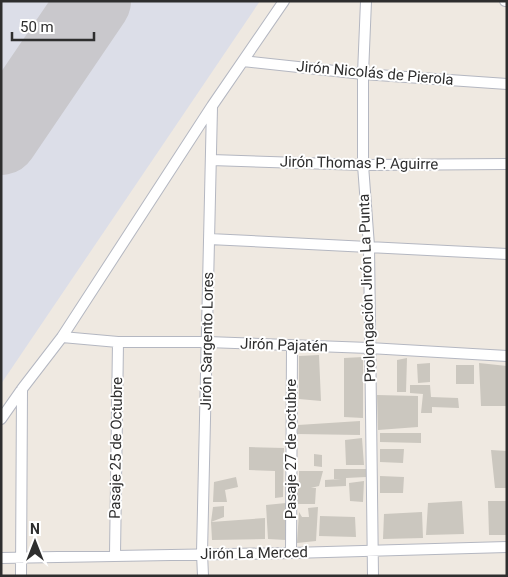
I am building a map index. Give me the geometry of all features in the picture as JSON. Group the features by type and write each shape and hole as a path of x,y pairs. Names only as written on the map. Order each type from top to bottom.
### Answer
{"street":[{"path":"1,419 62,337 212,106 284,1"},
{"name":"Prolongación Jirón La Punta","path":"366,1 363,74 363,165 369,246 373,576"},
{"name":"Jirón Nicolás de Pierola","path":"243,61 363,74 507,84"},
{"name":"Jirón Sargento Lores","path":"204,576 202,554 212,106"},
{"name":"Jirón Thomas P. Aguirre","path":"211,160 363,165 507,164"},
{"path":"209,239 507,254"},
{"name":"Jirón Pajatén","path":"62,337 118,342 207,342 369,348 507,356"},
{"name":"Pasaje 25 de Octubre","path":"115,555 118,342"},
{"name":"Pasaje 27 de octubre","path":"290,553 292,346"},
{"path":"21,576 22,389"},
{"name":"Jirón La Merced","path":"1,558 507,547"}],"shaded area":[{"path":"1,1 260,1 1,384"}],"building":[{"path":"319,355 321,401 299,399 299,356"},
{"path":"363,357 363,418 344,417 344,358"},
{"path":"407,358 406,392 397,392 397,360"},
{"path":"430,363 430,382 418,383 417,364"},
{"path":"479,363 507,366 507,406 481,406"},
{"path":"456,365 474,365 474,384 456,384"},
{"path":"410,385 430,385 431,397 458,398 459,408 432,407 432,413 421,413 423,394 410,393"},
{"path":"377,395 418,396 418,427 378,430"},
{"path":"360,421 360,435 297,434 298,425"},
{"path":"380,433 421,433 421,443 380,442"},
{"path":"362,438 364,465 346,465 345,440"},
{"path":"249,447 284,448 283,497 275,498 275,471 249,470"},
{"path":"380,449 404,449 403,463 380,462"},
{"path":"491,450 507,451 507,488 495,488"},
{"path":"314,454 322,455 322,467 314,466"},
{"path":"334,469 366,469 366,477 346,478 346,486 325,487 325,480 341,479 334,479"},
{"path":"299,471 323,471 319,486 311,488 316,488 315,504 296,504 296,489 299,489"},
{"path":"380,476 404,477 403,493 380,493"},
{"path":"236,477 238,487 225,490 227,502 213,502 214,482"},
{"path":"364,481 363,502 350,501 349,483"},
{"path":"462,501 464,534 426,535 428,503"},
{"path":"488,501 507,501 507,535 489,535"},
{"path":"286,503 286,540 268,539 266,505"},
{"path":"224,506 224,517 211,522 213,507"},
{"path":"318,507 316,541 297,543 299,512 302,517 309,517 308,508"},
{"path":"422,512 423,538 383,539 384,514"},
{"path":"320,516 355,517 356,537 319,536"},
{"path":"265,518 265,539 212,540 211,522"}],"runway":[{"path":"1,138 94,1"}]}
